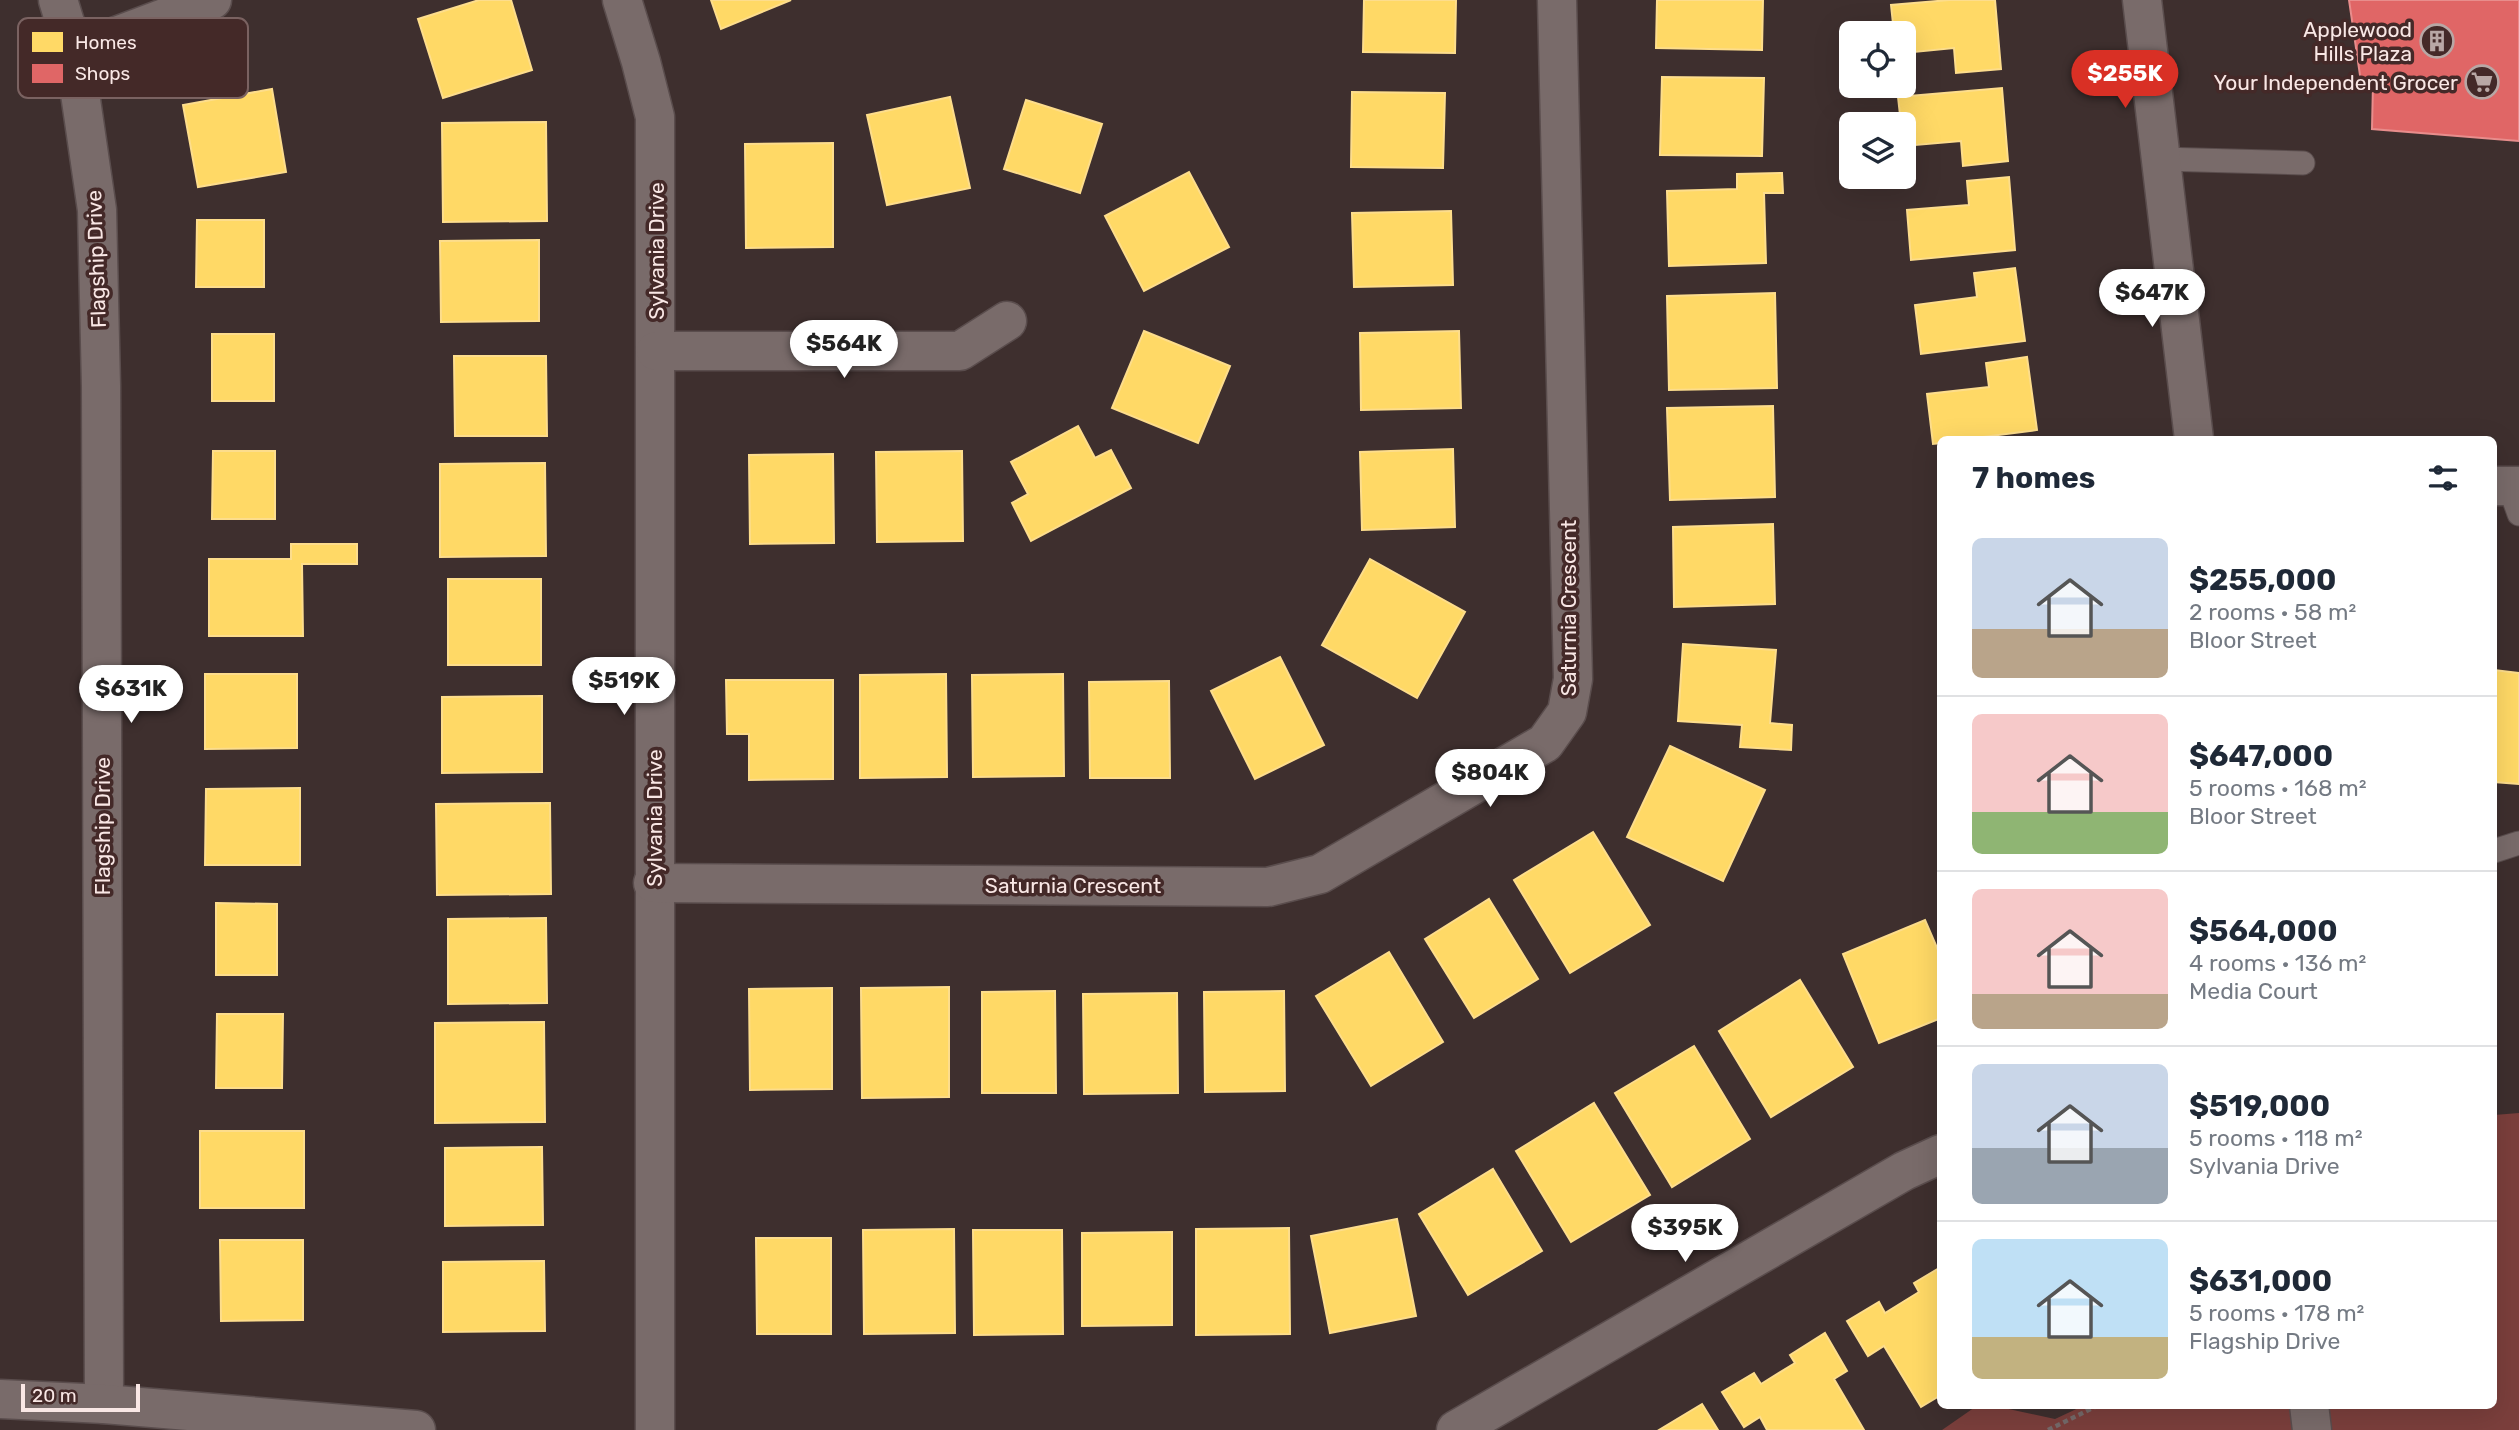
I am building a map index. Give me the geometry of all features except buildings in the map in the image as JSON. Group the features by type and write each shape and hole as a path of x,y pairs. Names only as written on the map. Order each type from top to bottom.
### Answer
{"street":[{"name":"Flagship Drive","path":"58,0 64,18"},
{"path":"164,18 212,0"},
{"name":"Sylvania Drive","path":"622,0 642,62 655,117 654,1430"},
{"name":"Saturnia Crescent","path":"653,883 1268,887 1320,874 1545,743 1567,712 1573,679 1556,0"},
{"path":"2143,0 2194,436"},
{"name":"Flagship Drive","path":"80,98 97,223 101,386 104,1404"},
{"path":"656,351 960,351 1007,321"},
{"path":"1456,1430 1904,1171 1937,1156"},
{"path":"0,1399 104,1404 416,1430"}],"lane":[{"path":"2161,159 2303,163"},
{"path":"2497,850 2519,843"}],"path":[{"path":"2048,1430 2091,1409"}],"shaded area":[{"path":"2519,1113 2519,1430 1942,1430 1972,1409 2009,1409 2055,1419 2076,1409 2497,1409 2497,1115"}],"place":[{"name":"Applewood Hills Plaza","path":"2437,41"},
{"name":"Your Independent Grocer","path":"2482,82"}]}
